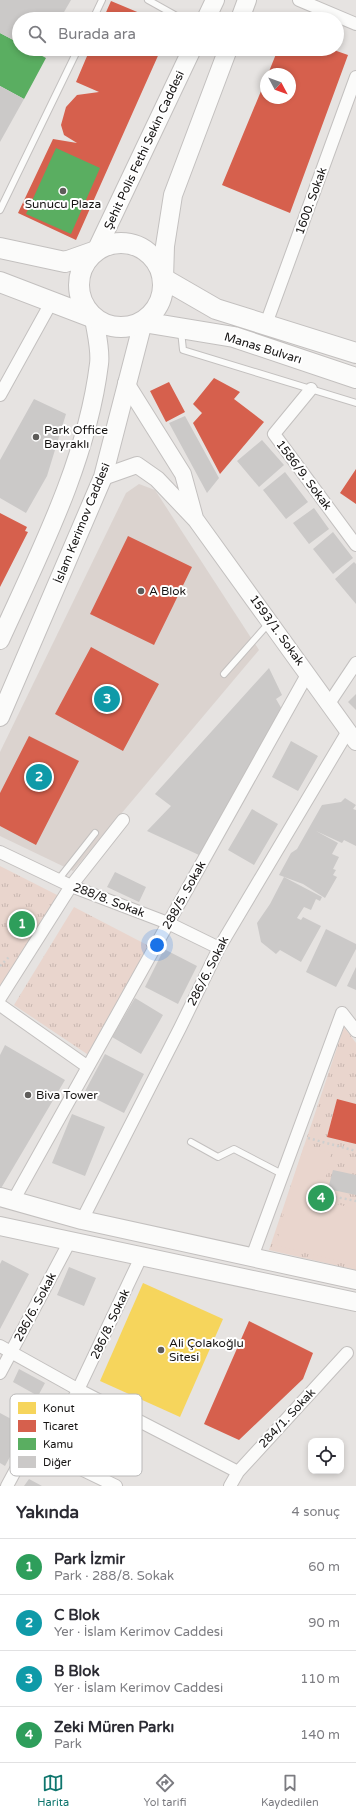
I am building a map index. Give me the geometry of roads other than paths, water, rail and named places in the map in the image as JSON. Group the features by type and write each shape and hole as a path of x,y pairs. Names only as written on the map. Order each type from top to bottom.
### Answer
{"main road":[{"path":"209,12 215,0"},
{"path":"243,12 247,0"},
{"name":"Şehit Polis Fethi Sekin Caddesi","path":"96,251 189,56"},
{"path":"5,286 52,302 94,318 106,325 118,328 131,327 143,322 152,315 160,303 164,291 165,246 173,195 225,56"},
{"path":"0,248 65,262 96,251 105,246 118,243 130,244 142,248 153,256 159,264 164,279"},
{"path":"0,640 46,538 84,439 99,362 94,318 84,306 80,297 79,285 81,272 86,261 96,251"},
{"name":"Manas Bulvarı","path":"164,279 216,309 356,353"},
{"name":"Manas Bulvarı","path":"143,322 234,337 356,378"},
{"name":"İslam Kerimov Caddesi","path":"0,717 103,477 126,383 143,322"},
{"path":"7,1199 82,1220 356,1280"},
{"path":"70,1241 82,1220"},
{"path":"0,1226 356,1302"}],"street":[{"path":"299,0 328,12"},
{"path":"344,19 356,24"},
{"name":"1600. Sokak","path":"266,324 356,77"},
{"path":"0,395 52,302"},
{"name":"1593/1. Sokak","path":"126,383 183,474 196,520"},
{"name":"1586/9. Sokak","path":"312,389 274,434 356,545"},
{"name":"1593/1. Sokak","path":"103,477 136,465 157,479 196,520 308,673 328,705 352,736"},
{"path":"328,705 356,663"},
{"name":"288/5. Sokak","path":"7,1199 88,1067 308,673"},
{"name":"286/6. Sokak","path":"82,1220 219,948 352,736"},
{"path":"0,998 72,886 123,820"},
{"name":"288/8. Sokak","path":"0,852 72,886 168,923 219,948"},
{"path":"0,1005 88,1067"},
{"path":"252,1257 342,1013 356,1031"},
{"name":"286/6. Sokak","path":"0,1372 70,1241"},
{"name":"286/8. Sokak","path":"77,1394 141,1257"},
{"path":"0,1346 87,1394"},
{"name":"284/1. Sokak","path":"230,1486 238,1472 347,1353"},
{"path":"142,1422 238,1472"},
{"path":"7,1486 12,1476"},
{"path":"95,1476 116,1486"}],"lane":[{"path":"96,12 102,0"},
{"path":"148,0 169,12"},
{"path":"0,210 75,56"},
{"path":"180,328 183,350 356,403"},
{"path":"224,674 270,622"},
{"path":"58,880 95,833"},
{"path":"191,1142 218,1157 234,1149 282,1174"}],"place":[{"name":"Sunucu Plaza","path":"63,191"},
{"name":"Park Office Bayraklı","path":"36,437"},
{"name":"A Blok","path":"141,591"},
{"name":"B Blok","path":"107,699"},
{"name":"C Blok","path":"39,777"},
{"name":"Park İzmir","path":"22,924"},
{"name":"Biva Tower","path":"28,1095"},
{"name":"Zeki Müren Parkı","path":"321,1198"},
{"name":"Ali Çolakoğlu Sitesi","path":"161,1350"}]}
